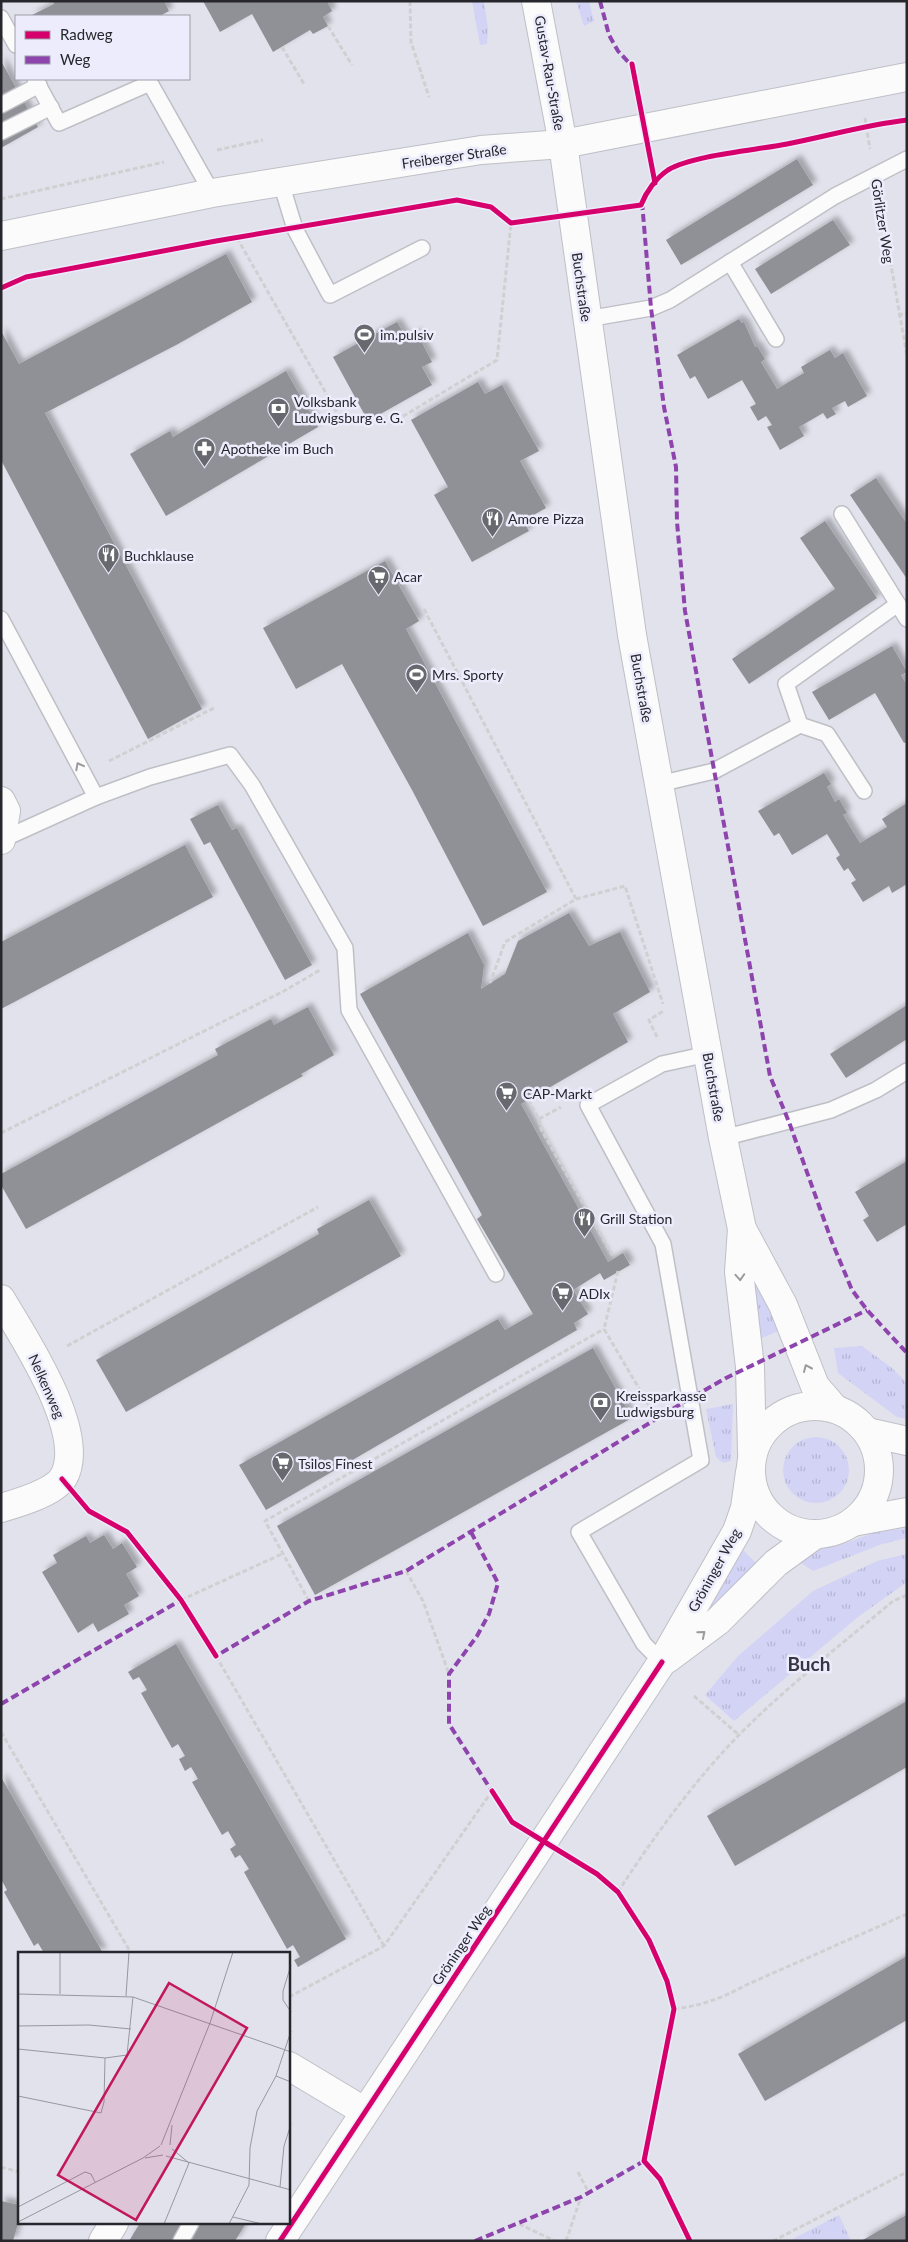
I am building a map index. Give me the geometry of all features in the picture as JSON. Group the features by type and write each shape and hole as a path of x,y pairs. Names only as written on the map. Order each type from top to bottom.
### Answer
{"street":[{"name":"Gustav-Rau-Straße","path":"536,1 563,144"},
{"name":"Freiberger Straße","path":"1,236 212,193 481,150 563,144 907,77"},
{"name":"Buchstraße","path":"563,144 632,635 708,1054 742,1229 739,1272 750,1367 751,1462"},
{"path":"1,801 6,811 1,840"},
{"name":"Buchstraße","path":"742,1229 783,1305 815,1386 834,1408"},
{"name":"Nelkenweg","path":"1,1299 38,1362 56,1400 70,1443 70,1460 62,1479 30,1499 1,1508"},
{"name":"Gröninger Weg","path":"280,2241 662,1662 737,1531 745,1508 751,1462 761,1434 775,1420 792,1410 812,1405 834,1408 852,1417 867,1432 876,1450 879,1471 876,1491 867,1508 853,1522"},
{"name":"Gröninger Weg","path":"867,1432 907,1441"},
{"name":"Gröninger Weg","path":"751,1462 754,1491 764,1509 778,1523 796,1531 816,1534 835,1531 853,1522 907,1512"},
{"name":"Gröninger Weg","path":"662,1662 690,1644 718,1621 776,1563 816,1534"},
{"path":"290,2067 364,2111"},
{"path":"103,2241 113,2224"}],"lane":[{"path":"1,18 15,43"},
{"path":"1,105 37,82 59,123 150,83 212,193"},
{"path":"1,132 51,107"},
{"path":"587,319 651,308 670,300 834,196 907,159"},
{"path":"281,182 294,229 330,295 422,248"},
{"path":"730,262 776,339"},
{"path":"842,514 907,619"},
{"path":"800,725 786,684 898,604"},
{"path":"1,619 96,797"},
{"path":"659,784 714,771 800,725 827,734 864,791"},
{"path":"1,840 96,797 150,777 230,755 252,785 345,948 349,1010 496,1274"},
{"path":"662,1662 644,1644 579,1532 701,1460 663,1244 588,1105 662,1064 708,1054"},
{"path":"724,1138 831,1110 876,1090 907,1071"},
{"path":"180,2241 191,2224"}],"path":[{"path":"410,1 411,42 429,97"},
{"path":"328,26 352,65"},
{"path":"282,46 304,84"},
{"path":"1,199 263,140"},
{"path":"390,424 497,360 511,223"},
{"path":"238,238 342,421"},
{"path":"898,315 907,313"},
{"path":"424,609 576,898"},
{"path":"168,732 214,708"},
{"path":"490,983 505,942 576,898 625,886 665,1011 649,1020 659,1042"},
{"path":"1,1133 276,996 318,971"},
{"path":"528,1100 539,1119 541,1129 614,1258"},
{"path":"539,1119 564,1105"},
{"path":"38,1362 318,1207"},
{"path":"618,1271 604,1329 657,1419"},
{"path":"309,1601 265,1521 604,1329"},
{"path":"181,1600 282,1554"},
{"path":"406,1571 423,1601 449,1674"},
{"path":"618,1892 635,1866 713,1763 739,1735 805,1675 893,1602 907,1595"},
{"path":"216,1656 384,1946"},
{"path":"694,1696 739,1735"},
{"path":"1,1732 130,1952"},
{"path":"290,1996 384,1946 492,1791"},
{"path":"674,2010 696,2007 731,1994 907,1914"},
{"path":"1,2167 18,2172"},
{"path":"578,2172 589,2193"},
{"path":"773,2241 907,2172"},
{"path":"566,2241 581,2197"},
{"path":"520,2224 555,2241"}],"green space":[{"path":"472,1 484,1 488,29 487,44 480,45"},
{"path":"576,1 589,1 594,21 584,26"},
{"path":"759,1275 781,1330 755,1341 746,1280"},
{"path":"862,1346 892,1368 907,1383 907,1419 897,1417 838,1373 834,1348"},
{"path":"733,1404 731,1461 723,1463 716,1457 706,1409"},
{"path":"809,1437 823,1437 835,1442 844,1451 849,1463 847,1483 840,1494 823,1503 809,1503 797,1498 788,1489 783,1477 783,1463 788,1451 797,1442"},
{"path":"907,1528 907,1538 882,1544 813,1571 795,1559 809,1552 843,1544 873,1533"},
{"path":"743,1550 760,1567 714,1616 706,1610"},
{"path":"907,1554 907,1582 858,1617 734,1721 705,1695 738,1656 813,1591 877,1561"},
{"path":"839,2215 850,2239 847,2241 789,2241"}],"building":[{"path":"53,1 164,1 169,11 162,15 32,15 54,4"},
{"path":"203,1 327,1 332,11 323,17 328,26 313,34 310,30 273,52 252,14 220,32"},
{"path":"1,61 38,127 1,148"},
{"path":"797,159 813,185 681,265 666,240"},
{"path":"833,220 850,245 771,294 755,269"},
{"path":"226,254 252,302 178,344 45,413 202,709 148,739 1,460 1,331 19,364"},
{"path":"739,319 742,323 744,322 755,347 757,346 765,359 761,362 777,389 804,373 801,367 830,350 835,358 843,353 867,396 848,407 845,401 832,408 836,414 827,419 823,413 799,427 804,436 780,450 767,427 772,425 766,416 758,421 750,407 756,404 742,380 708,399 695,376 690,379 677,355"},
{"path":"397,322 407,339 417,333 432,362 422,367 432,385 368,421 333,357"},
{"path":"286,371 318,427 166,516 130,454 170,431 173,437"},
{"path":"478,382 485,394 502,385 539,451 520,461 546,508 523,521 529,531 472,562 434,495 448,487 411,420"},
{"path":"876,478 907,524 907,579 850,495"},
{"path":"825,521 877,598 749,684 732,659 835,589 800,538"},
{"path":"385,561 419,621 406,629 547,892 483,926 412,790 342,664 296,689 263,628"},
{"path":"892,646 907,672 901,675 907,685 907,742 904,743 875,693 829,720 812,692"},
{"path":"824,773 831,784 827,787 835,802 839,799 847,813 843,815 860,843 887,827 882,819 907,803 907,884 892,893 889,886 863,902 851,883 856,880 848,868 844,871 836,858 840,855 827,834 792,855 779,833 774,836 758,811"},
{"path":"218,805 232,830 237,828 312,965 285,980 210,842 204,845 190,819"},
{"path":"185,845 213,897 1,1009 1,942"},
{"path":"569,913 589,946 620,932 650,992 613,1014 628,1042 521,1104 608,1262 623,1253 630,1265 604,1280 600,1273 573,1290 588,1314 574,1323 577,1330 266,1510 239,1465 498,1319 505,1330 533,1314 477,1219 482,1215 360,994 468,933 484,965 481,989 505,974 518,941"},
{"path":"907,1005 907,1039 846,1078 830,1054"},
{"path":"308,1007 334,1055 301,1074 303,1076 26,1229 1,1185 1,1174 218,1055 215,1049 271,1019 274,1025"},
{"path":"907,1161 907,1224 877,1242 863,1220 869,1216 855,1192"},
{"path":"369,1200 401,1256 126,1412 96,1360 319,1234 317,1229"},
{"path":"593,1348 632,1418 315,1595 277,1526"},
{"path":"104,1535 113,1549 122,1543 137,1567 126,1574 139,1596 124,1605 129,1614 98,1632 93,1623 78,1633 42,1572 57,1563 53,1555 86,1536 90,1543"},
{"path":"176,1644 346,1939 298,1967 294,1960 300,1957 293,1945 287,1949 244,1872 249,1869 240,1855 235,1858 230,1849 236,1845 228,1831 222,1835 192,1782 198,1779 191,1767 185,1771 179,1759 185,1756 178,1744 172,1748 141,1693 147,1690 139,1677 133,1680 128,1672"},
{"path":"907,1701 907,1767 735,1866 707,1816"},
{"path":"1,1777 102,1952 43,1952 38,1943 34,1946 4,1892 7,1890 1,1879"},
{"path":"907,1956 907,2020 765,2101 738,2054"},
{"path":"1,2201 18,2205 18,2224 13,2241 1,2241"},
{"path":"907,2215 907,2241 861,2241 901,2218"},
{"path":"139,2224 245,2224 235,2241 129,2241"}],"marked path":[{"path":"600,1 609,35 618,51 633,67"},
{"path":"642,202 651,308 664,407 676,467 677,522 685,611 770,1076 789,1122 832,1242 852,1290 867,1310 907,1353"},
{"path":"213,1651 216,1656 309,1601 406,1571 726,1378 867,1310"},
{"path":"471,1532 498,1583 489,1614 477,1636 449,1674 449,1724 493,1793"},
{"path":"1,1704 181,1600"},
{"path":"475,2241 581,2197 644,2161"}],"cycle path":[{"path":"632,64 655,183"},
{"path":"1,288 26,277 216,241 457,200 491,207 511,223 641,205 659,177 668,170 693,160 787,144 907,120"},
{"path":"62,1479 89,1511 127,1532 181,1600 216,1656"},
{"path":"280,2241 662,1662"},
{"path":"492,1791 512,1822 597,1874 618,1892 649,1940 667,1981 674,2009 644,2161 660,2179 690,2241"}],"place":[{"name":"im.pulsiv","path":"364,353"},
{"name":"Volksbank Ludwigsburg e. G.","path":"278,428"},
{"name":"Apotheke im Buch","path":"205,467"},
{"name":"Amore Pizza","path":"492,537"},
{"name":"Buchklause","path":"108,574"},
{"name":"Acar","path":"378,595"},
{"name":"Mrs. Sporty","path":"416,693"},
{"name":"CAP-Markt","path":"507,1112"},
{"name":"Grill Station","path":"584,1237"},
{"name":"ADIx","path":"563,1312"},
{"name":"Kreissparkasse Ludwigsburg","path":"600,1422"},
{"name":"Tsilos Finest","path":"282,1482"}],"district":[{"name":"Buch","path":"809,1663"}]}
